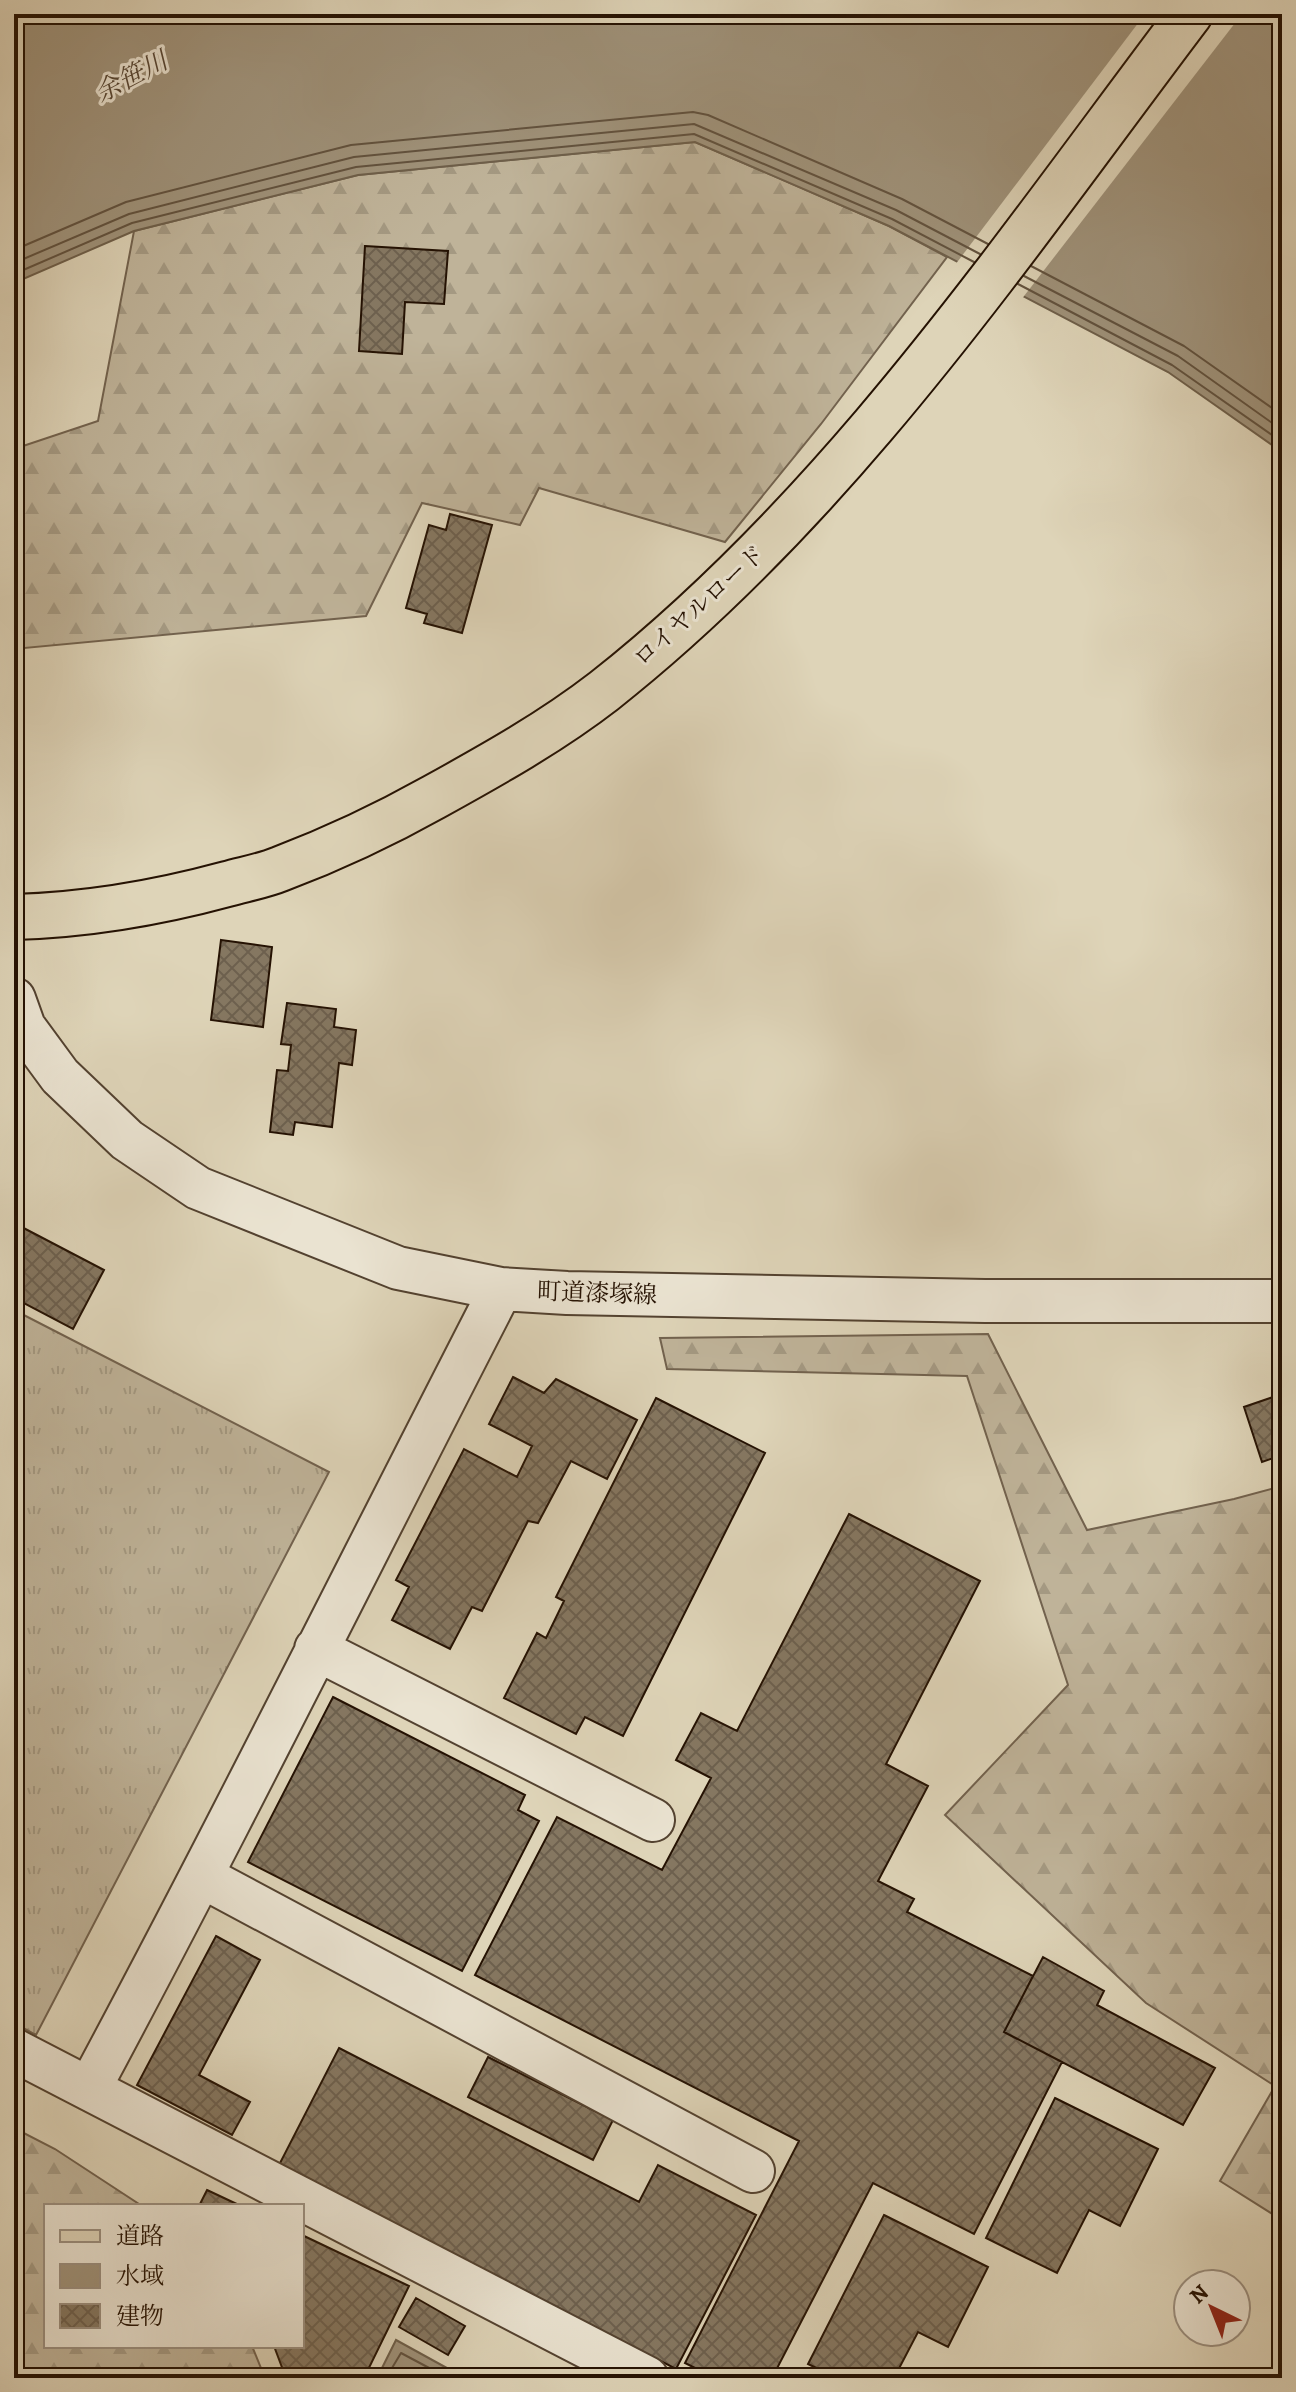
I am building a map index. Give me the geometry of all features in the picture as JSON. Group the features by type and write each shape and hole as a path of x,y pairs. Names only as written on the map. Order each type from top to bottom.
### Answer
{"main road":[{"name":"ロイヤルロード","path":"14,917 70,915 177,898 277,870 384,825 508,757 602,693 699,611 792,520 872,430 1190,14"}],"street":[{"name":"町道漆塚線","path":"14,999 24,1027 60,1076 127,1140 198,1188 398,1268 501,1289 567,1293 970,1301 1282,1301"},
{"path":"89,2089 203,1877 501,1289"},
{"path":"316,1649 653,1820"},
{"path":"203,1877 753,2171"},
{"path":"14,2050 647,2378"}],"green space":[{"path":"695,142 889,226 947,257 821,424 725,542 539,488 520,525 422,503 366,616 14,649 14,449 98,421 134,231 358,175"},
{"path":"14,1310 329,1472 36,2035 14,2023"},
{"path":"988,1334 1087,1530 1282,1486 1282,2220 1220,2181 1275,2086 1146,2003 945,1815 1068,1685 967,1376 667,1369 660,1338"},
{"path":"14,2128 55,2149 139,2204 44,2204 44,2348 253,2348 265,2378 14,2378"}],"water":[{"name":"余笹川","path":"14,14 1282,14 1282,452 1168,372 889,226 695,142 358,175 134,231 14,283"},
{"path":"396,2340 465,2378 377,2378"}],"pier":[{"path":"1145,14 1242,14 1021,300 955,265"}],"building":[{"path":"365,246 448,251 444,304 405,302 402,354 359,351"},
{"path":"450,514 492,525 462,633 424,623 427,614 406,608 429,525 446,530"},
{"path":"221,940 272,947 263,1027 211,1020"},
{"path":"287,1003 336,1009 334,1027 356,1030 352,1065 339,1063 332,1127 295,1122 293,1135 270,1132 277,1070 288,1071 291,1045 281,1044"},
{"path":"14,1223 104,1270 73,1329 14,1298"},
{"path":"513,1377 544,1393 556,1379 637,1420 607,1479 571,1461 538,1523 528,1521 482,1611 472,1607 450,1649 392,1620 409,1587 396,1580 464,1449 517,1477 532,1446 489,1424"},
{"path":"1282,1394 1282,1455 1262,1462 1244,1407"},
{"path":"656,1398 765,1453 623,1736 585,1717 576,1734 504,1698 537,1633 546,1638 564,1601 556,1597"},
{"path":"849,1514 980,1581 886,1764 928,1786 878,1881 914,1899 907,1912 1033,1976 1004,2032 1062,2062 974,2234 873,2183 772,2378 715,2378 685,2363 799,2141 475,1975 557,1817 662,1870 711,1778 676,1760 701,1713 737,1731"},
{"path":"333,1697 525,1795 518,1810 539,1821 462,1971 248,1862"},
{"path":"216,1936 260,1960 199,2075 250,2102 232,2135 137,2085"},
{"path":"1043,1957 1104,1991 1097,2005 1215,2068 1183,2125 1004,2032"},
{"path":"339,2048 639,2202 658,2165 756,2215 676,2369 279,2165"},
{"path":"488,2057 613,2120 593,2160 468,2097"},
{"path":"1055,2098 1158,2149 1120,2226 1089,2210 1057,2273 986,2238"},
{"path":"207,2190 237,2204 200,2204"},
{"path":"884,2215 988,2267 948,2347 918,2332 894,2378 837,2378 808,2364"},
{"path":"304,2236 409,2286 364,2378 286,2378 275,2348 304,2348"},
{"path":"416,2298 465,2326 448,2355 399,2327"}]}
